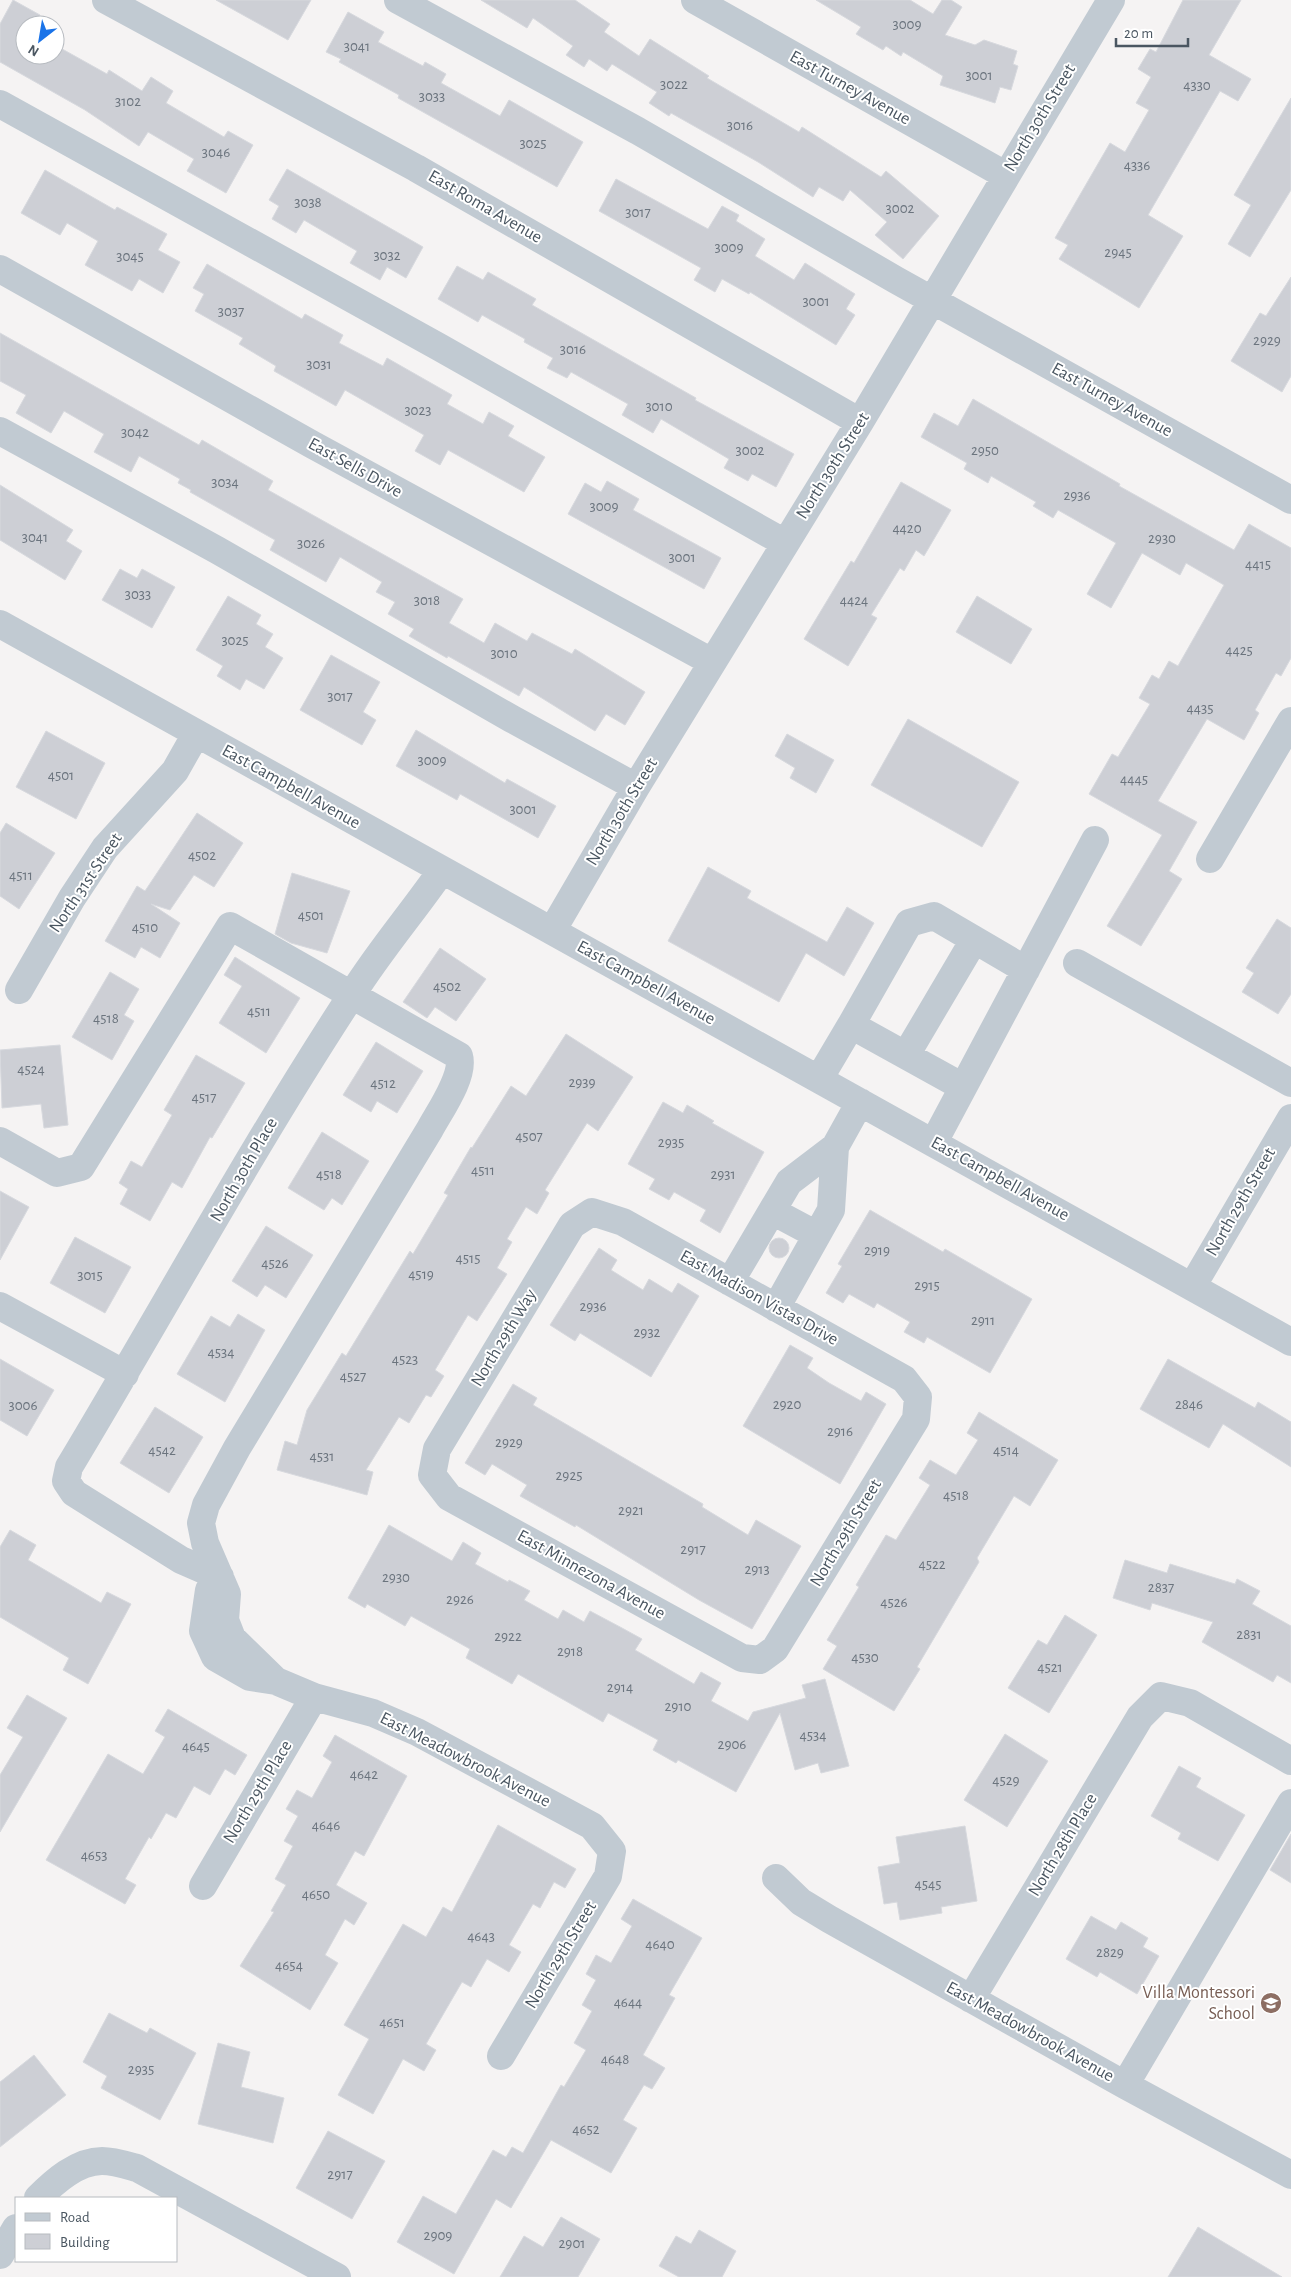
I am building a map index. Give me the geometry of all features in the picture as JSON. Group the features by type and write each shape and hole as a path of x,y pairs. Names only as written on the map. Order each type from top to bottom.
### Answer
{"street":[{"name":"East Roma Avenue","path":"106,0 416,168 860,422"},
{"name":"East Turney Avenue","path":"398,0 638,131 932,299 1291,500"},
{"name":"East Turney Avenue","path":"695,0 1005,175"},
{"name":"North 30th Street","path":"552,931 636,787 860,422 1005,175 1111,0"},
{"path":"0,104 439,347 785,544"},
{"name":"East Sells Drive","path":"0,269 313,445 712,662"},
{"path":"0,431 234,560 512,719 636,787"},
{"name":"East Campbell Avenue","path":"0,624 1291,1342"},
{"path":"1210,860 1291,721"},
{"name":"North 31st Street","path":"19,990 72,898 105,848 175,771 196,734"},
{"path":"934,1142 1095,840"},
{"name":"North 30th Place","path":"220,1577 181,1560 74,1493 66,1481 69,1467 272,1122 381,950 419,904 442,870"},
{"path":"820,1079 909,923 934,916 1026,970"},
{"name":"East Meadowbrook Avenue","path":"0,1141 57,1173 82,1167 230,926 456,1053 461,1059 460,1070 454,1086 430,1129 242,1440 206,1505 201,1524 205,1544 227,1594 225,1620 232,1638 259,1662 276,1681 314,1697 373,1713 417,1732 592,1826 612,1851"},
{"path":"906,1055 974,940"},
{"path":"1077,963 1291,1083"},
{"path":"851,1024 963,1087"},
{"path":"730,1282 789,1182 835,1147 860,1102"},
{"name":"North 29th Street","path":"1192,1287 1291,1118"},
{"path":"776,1308 831,1210 835,1147"},
{"path":"772,1211 817,1235"},
{"name":"East Madison Vistas Drive","path":"592,1212 623,1222 904,1379 918,1397"},
{"name":"North 29th Way","path":"432,1475 437,1449 572,1225 592,1212"},
{"path":"0,1306 125,1374"},
{"name":"North 29th Street","path":"760,1660 775,1649 916,1419 918,1397"},
{"name":"East Minnezona Avenue","path":"432,1475 450,1497 742,1658 760,1660"},
{"name":"North 28th Place","path":"971,1999 1140,1717 1162,1696 1190,1703 1291,1760"},
{"name":"North 29th Place","path":"203,1886 314,1697"},
{"path":"1125,2085 1291,1803"},
{"name":"North 29th Street","path":"500,2056 608,1876 612,1851"},
{"name":"East Meadowbrook Avenue","path":"776,1878 801,1902 1125,2085 1291,2175"},
{"path":"39,2197 56,2179 78,2167 101,2160 137,2168 336,2277"},
{"path":"0,2255 15,2230"}],"building":[{"path":"13,0 40,15 15,15 15,65 65,65 65,51 107,74 109,70 142,91 151,77 173,91 166,103 224,137 228,131 253,145 226,193 187,171 194,159 148,132 139,146 85,110 0,62 0,24"},
{"path":"216,0 311,0 288,40"},
{"path":"481,0 575,0 610,24 604,32 639,56 650,39 709,76 707,78 799,132 802,127 881,177 886,171 939,216 903,259 875,235 887,222 850,190 843,201 819,187 813,197 758,162 671,113 669,116 649,103 657,92 612,64 607,71 589,59 584,67 566,55 573,46 533,18 527,28"},
{"path":"816,0 910,0 933,14 942,0 951,0 962,7 945,35 975,45 984,40 1017,51 1013,64 1018,66 1011,90 1000,87 995,103 940,85 943,76 903,52 901,56 886,46 883,50 856,34 861,27"},
{"path":"1183,0 1241,0 1209,55 1251,79 1238,101 1220,91 1148,215 1183,236 1139,308 1059,259 1068,245 1055,238 1110,143 1125,152 1149,110 1136,103 1151,77 1138,69 1150,49 1156,52"},
{"path":"348,12 384,32 378,42 423,66 425,62 446,74 441,83 500,116 509,100 583,142 557,187 398,98 399,95 339,62 341,59 326,52"},
{"path":"1291,98 1291,190 1250,257 1228,244 1251,205 1234,195"},
{"path":"287,169 423,247 406,278 387,267 380,280 350,263 357,251 304,220 296,233 272,219 279,206 269,200"},
{"path":"45,170 115,210 117,207 167,234 158,250 180,262 163,293 139,279 132,291 85,265 98,241 67,223 60,235 21,213"},
{"path":"616,179 708,229 722,206 739,215 736,221 765,239 755,256 794,280 805,263 855,294 846,309 855,315 836,345 750,292 749,294 722,279 715,292 694,280 701,268 599,211"},
{"path":"207,264 302,319 305,314 343,335 339,343 383,366 387,358 452,395 447,404 483,424 489,412 514,426 508,436 545,457 524,492 448,450 440,465 415,451 424,435 345,390 336,406 274,371 276,366 239,344 243,338 195,311 204,294 193,288"},
{"path":"457,266 483,280 488,272 536,299 532,305 696,398 695,400 794,454 776,487 752,474 748,481 724,468 729,459 661,419 653,433 622,415 628,404 571,372 567,378 547,368 553,358 524,342 525,339 482,315 478,322 438,299"},
{"path":"1291,277 1291,376 1282,392 1231,361 1260,313 1266,316"},
{"path":"0,333 199,445 202,440 273,481 268,490 463,599 449,623 484,643 495,623 527,641 532,633 572,654 575,649 645,692 625,725 606,714 595,731 524,687 519,696 448,656 447,658 409,636 414,629 388,614 395,602 376,592 382,582 340,557 326,582 270,550 275,540 190,492 191,490 178,483 180,479 139,456 131,472 94,452 104,434 64,411 51,433 16,413 26,395 0,381"},
{"path":"973,399 1120,484 1119,486 1234,550 1249,524 1291,548 1291,658 1281,676 1276,673 1255,710 1259,713 1244,740 1207,719 1158,801 1197,822 1169,871 1182,879 1141,946 1107,926 1162,835 1089,794 1112,754 1118,757 1150,704 1139,698 1152,675 1159,679 1169,661 1178,666 1224,585 1186,563 1180,575 1142,553 1111,608 1087,594 1116,543 1058,510 1053,518 1033,506 1036,502 991,476 988,483 964,469 967,463 921,437 934,413 958,426"},
{"path":"607,481 639,499 633,510 721,558 704,589 568,514 585,483 601,492"},
{"path":"901,482 951,510 924,556 916,550 904,571 900,568 871,615 877,618 848,666 804,639 851,561 854,563"},
{"path":"0,485 73,530 66,541 82,551 65,580 0,540"},
{"path":"120,569 137,578 142,569 175,587 152,628 102,600"},
{"path":"228,596 261,615 256,624 273,634 265,647 283,658 264,689 246,679 240,690 217,676 223,666 196,650"},
{"path":"977,596 1032,629 1011,664 956,632"},
{"path":"331,655 380,682 363,712 376,720 362,745 300,710"},
{"path":"908,719 1019,782 982,847 871,785"},
{"path":"416,730 505,783 507,779 556,806 538,838 460,794 457,800 396,766"},
{"path":"46,731 105,763 76,819 16,787"},
{"path":"787,734 834,760 816,793 790,778 795,768 775,756"},
{"path":"197,813 243,843 214,887 194,875 170,910 151,904 180,923 160,958 141,947 135,958 105,941 137,886 145,891"},
{"path":"6,823 55,853 19,909 0,896 0,833"},
{"path":"708,867 751,891 747,898 827,942 847,907 874,923 844,976 806,953 779,1002 668,941"},
{"path":"292,873 350,891 327,953 291,943 275,934"},
{"path":"1277,919 1291,928 1291,994 1278,1014 1242,992 1254,973 1246,968"},
{"path":"440,948 486,979 456,1021 435,1007 427,1018 403,1002"},
{"path":"235,957 300,998 266,1053 219,1023 242,986 224,975"},
{"path":"110,972 139,989 124,1015 134,1021 112,1060 72,1037"},
{"path":"566,1034 633,1077 598,1131 587,1123 545,1190 549,1193 537,1214 526,1207 507,1239 512,1242 497,1268 507,1274 477,1321 468,1315 435,1370 444,1376 431,1397 426,1395 409,1423 399,1417 366,1470 373,1472 367,1495 277,1470 285,1441 297,1445 307,1410 342,1353 346,1356 410,1251 413,1254 448,1195 444,1193 471,1147 511,1086 526,1096"},
{"path":"376,1042 423,1071 397,1113 377,1101 371,1112 343,1095"},
{"path":"60,1045 68,1125 44,1128 41,1104 2,1108 0,1050"},
{"path":"196,1055 245,1083 212,1138 210,1137 182,1188 172,1182 150,1221 120,1204 128,1189 119,1183 131,1161 142,1167 172,1115 164,1110"},
{"path":"663,1102 683,1113 687,1105 714,1121 712,1123 764,1152 720,1233 700,1221 706,1210 674,1192 669,1200 649,1189 655,1179 628,1164"},
{"path":"322,1132 369,1161 342,1205 332,1198 324,1210 288,1188"},
{"path":"0,1191 29,1207 0,1260"},
{"path":"870,1210 943,1252 945,1249 1032,1299 990,1373 927,1337 924,1343 904,1332 910,1322 877,1303 874,1308 849,1294 843,1303 826,1293 842,1266 838,1264"},
{"path":"266,1226 313,1255 286,1298 265,1285 257,1297 232,1281"},
{"path":"75,1237 131,1267 105,1313 50,1283"},
{"path":"779,1238 786,1241 789,1248 786,1255 779,1258 772,1255 769,1248 772,1241"},
{"path":"599,1248 617,1260 611,1270 643,1290 649,1279 672,1293 678,1283 699,1296 651,1377 580,1333 575,1341 550,1325"},
{"path":"238,1314 265,1330 225,1402 177,1374 211,1316 230,1327"},
{"path":"790,1345 813,1358 807,1368 829,1383 861,1401 866,1392 886,1404 840,1484 743,1426"},
{"path":"0,1359 54,1390 27,1436 0,1420"},
{"path":"1168,1359 1255,1408 1258,1402 1291,1422 1291,1467 1223,1424 1209,1448 1140,1409"},
{"path":"513,1384 537,1398 533,1405 703,1504 702,1507 748,1535 756,1520 801,1546 752,1629 699,1600 576,1525 575,1527 520,1496 527,1485 492,1464 485,1475 465,1463"},
{"path":"155,1407 203,1437 169,1493 120,1463"},
{"path":"979,1412 1058,1460 1030,1506 1014,1496 977,1558 979,1562 917,1667 920,1669 894,1711 823,1669 837,1646 827,1640 859,1587 856,1585 886,1535 896,1540 930,1485 919,1478 930,1460 956,1475 978,1440 967,1433"},
{"path":"389,1525 452,1561 463,1542 481,1553 475,1564 508,1582 509,1580 530,1591 524,1600 558,1619 563,1610 584,1622 590,1611 622,1628 642,1639 635,1650 694,1684 701,1672 721,1683 711,1701 748,1721 753,1712 806,1698 802,1685 825,1679 849,1766 821,1773 818,1763 795,1770 780,1713 736,1792 678,1760 676,1763 653,1750 658,1740 608,1713 603,1722 518,1674 512,1684 466,1658 470,1649 411,1616 405,1626 367,1604 365,1608 348,1598"},
{"path":"10,1530 36,1545 28,1560 101,1603 107,1592 131,1604 88,1684 63,1670 69,1658 0,1617 0,1547"},
{"path":"1125,1560 1167,1573 1170,1564 1235,1584 1237,1579 1260,1591 1252,1604 1291,1626 1291,1683 1277,1675 1273,1682 1202,1642 1213,1622 1152,1603 1150,1610 1113,1598"},
{"path":"1065,1615 1097,1635 1049,1713 1008,1688 1038,1640 1047,1645"},
{"path":"27,1695 67,1718 0,1832 0,1775 23,1737 7,1728"},
{"path":"168,1709 247,1755 235,1775 225,1769 210,1795 194,1786 176,1818 166,1813 151,1839 149,1837 125,1879 136,1885 125,1904 46,1860 108,1754 143,1774 165,1737 155,1731"},
{"path":"1005,1734 1048,1761 1007,1827 964,1800"},
{"path":"335,1735 407,1776 364,1856 355,1851 336,1885 367,1903 354,1925 345,1919 325,1955 338,1963 310,2010 240,1966 274,1912 271,1911 286,1885 275,1879 293,1846 284,1841 298,1816 286,1809 297,1790 312,1798 332,1762 323,1756"},
{"path":"1179,1766 1201,1778 1196,1787 1245,1815 1218,1861 1178,1839 1181,1833 1151,1816"},
{"path":"498,1825 576,1869 565,1888 554,1882 540,1908 533,1904 509,1945 521,1952 509,1972 487,1959 471,1987 462,1982 426,2044 436,2050 424,2071 403,2059 373,2114 338,2095 369,2039 344,2025 403,1924 426,1937 443,1907 452,1912"},
{"path":"965,1826 977,1901 941,1907 942,1913 900,1920 897,1902 884,1904 878,1867 900,1863 896,1837"},
{"path":"1291,1834 1291,1883 1270,1870"},
{"path":"633,1899 702,1938 669,1995 675,1998 643,2055 665,2068 652,2089 644,2085 623,2120 637,2128 611,2173 551,2140 511,2208 496,2199 454,2274 397,2242 423,2196 456,2214 493,2150 506,2157 512,2147 523,2153 561,2085 564,2087 586,2050 574,2043 592,2011 582,2005 596,1980 586,1974 596,1955 611,1963 632,1926 621,1919"},
{"path":"1091,1916 1116,1930 1121,1922 1148,1938 1143,1947 1159,1956 1137,1994 1100,1972 1097,1977 1066,1959"},
{"path":"109,2013 147,2033 150,2028 196,2053 160,2120 101,2088 107,2076 83,2062"},
{"path":"218,2043 250,2052 241,2087 284,2098 273,2143 198,2124"},
{"path":"34,2055 66,2095 0,2147 0,2082"},
{"path":"328,2131 385,2161 352,2219 296,2188"},
{"path":"561,2217 600,2239 578,2277 500,2277 524,2236 543,2247"},
{"path":"1198,2227 1282,2277 1168,2277"},
{"path":"699,2230 736,2251 722,2277 679,2277 659,2266 676,2236 691,2244"}],"place":[{"name":"Villa Montessori School","path":"1271,2003"}]}
